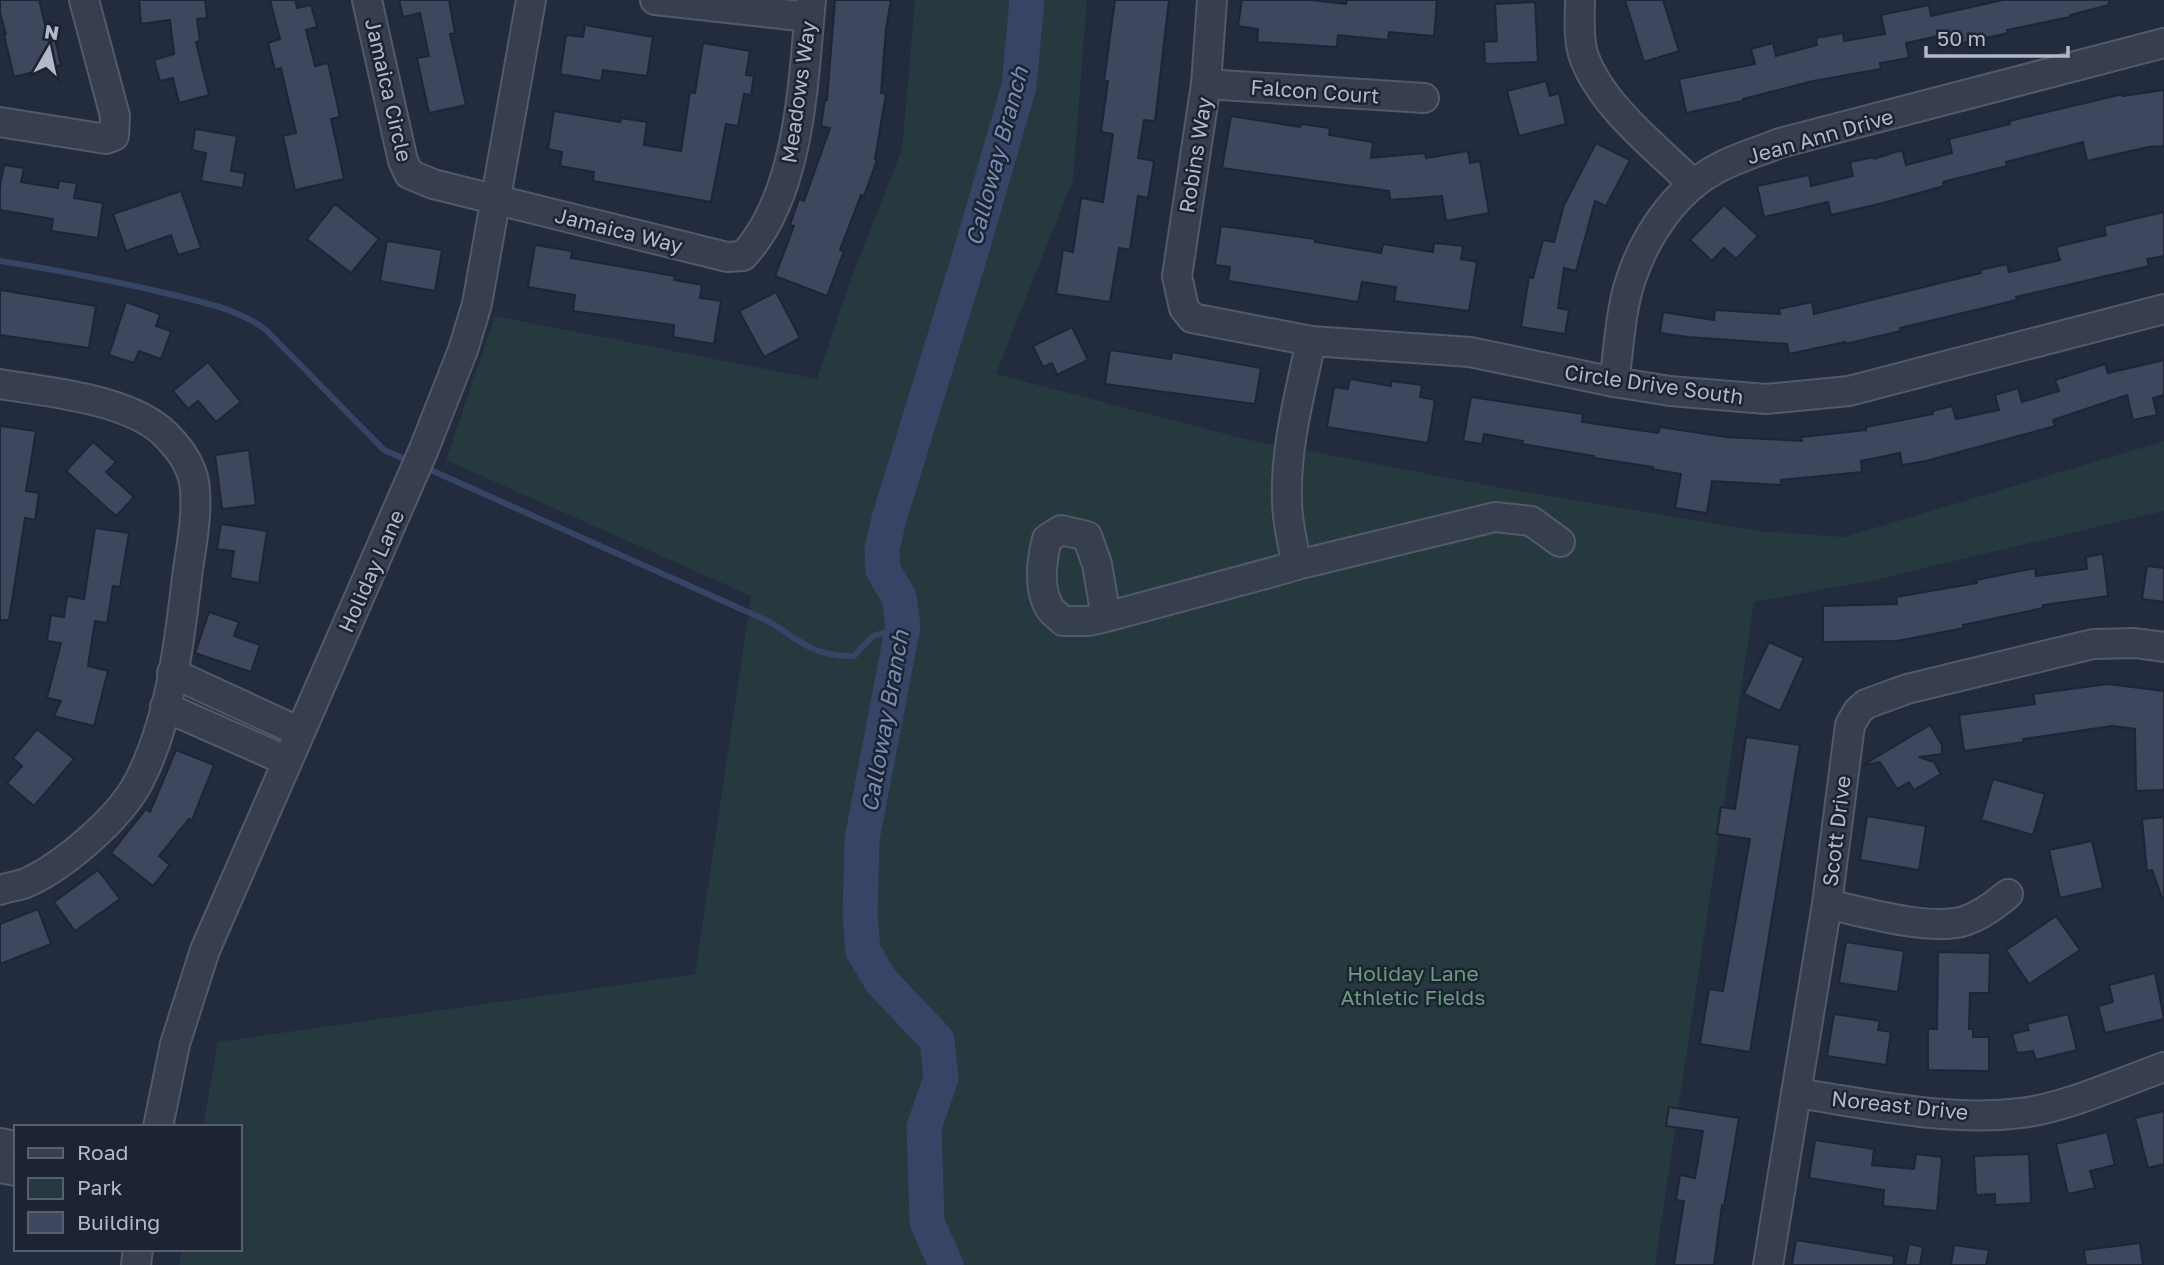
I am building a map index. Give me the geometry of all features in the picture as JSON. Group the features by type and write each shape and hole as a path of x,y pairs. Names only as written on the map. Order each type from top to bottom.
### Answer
{"street":[{"path":"0,122 106,139 114,136 115,116 84,0"},
{"name":"Jamaica Circle","path":"368,0 403,161 409,174 433,184 495,199"},
{"name":"Holiday Lane","path":"158,1125 175,1044 205,950 413,476 463,350 477,304 531,0"},
{"path":"655,0 810,8"},
{"name":"Robins Way","path":"1184,308 1177,276 1206,84 1212,0"},
{"path":"1580,0 1579,33 1583,54 1606,97 1693,184"},
{"name":"Meadows Way","path":"743,256 754,244 775,205 789,164 796,131 810,8"},
{"name":"Jean Ann Drive","path":"1614,382 1623,311 1630,282 1643,251 1671,205 1693,184 1720,167 1780,143 2164,43"},
{"name":"Falcon Court","path":"1206,84 1424,98"},
{"name":"Jamaica Way","path":"495,199 727,257 743,256"},
{"name":"Circle Drive South","path":"1184,308 1192,318 1311,341 1470,352 1670,391 1766,399 1849,391 1923,374 2164,309"},
{"path":"1297,565 1287,503 1287,468 1291,435 1311,341"},
{"path":"0,384 102,402 145,419 163,432 177,448 191,471 195,490 192,543 180,633 159,733 139,782 123,805 92,838 44,873 24,883 0,890"},
{"path":"1106,617 1297,565 1495,517 1531,521 1560,542"},
{"name":"Scott Drive","path":"1768,1265 1827,904 1850,725 1858,711 1866,704 1907,689 2093,644 2135,643 2164,647"},
{"path":"172,673 300,732"},
{"path":"165,707 287,761"},
{"path":"1827,904 1903,920 1961,922 1986,912 2008,894"},
{"name":"Noreast Drive","path":"1796,1093 1947,1115 2022,1113 2064,1102 2164,1067"}],"green space":[{"name":"Holiday Lane Athletic Fields","path":"915,0 1087,0 1073,180 996,374 1245,439 1497,487 1759,531 1844,537 2164,441 2164,511 1870,581 1754,602 1655,1265 179,1265 182,1251 242,1251 242,1125 203,1125 218,1042 695,974 751,596 446,460 495,316 817,379 851,279 902,149"}],"building":[{"path":"0,0 39,0 45,24 51,23 61,65 14,77 0,13"},
{"path":"139,0 205,0 207,18 197,19 200,41 196,42 209,95 179,103 173,78 160,81 154,60 174,54 170,20 141,24"},
{"path":"270,0 295,0 297,8 311,5 317,27 306,30 315,66 328,63 340,117 331,119 344,179 295,190 283,136 296,133 281,68 275,70 268,43 280,39"},
{"path":"399,0 449,0 455,33 450,34 466,105 429,113 417,58 429,56 420,13 403,17"},
{"path":"835,0 891,0 881,93 886,94 875,159 877,160 840,250 844,251 827,296 775,276 794,226 790,225 799,199 804,201 830,128 821,126 827,100"},
{"path":"1115,0 1169,0 1155,121 1144,120 1138,158 1154,161 1148,198 1138,196 1130,250 1119,248 1110,302 1056,294 1063,250 1073,252 1081,198 1103,202 1113,134 1101,132 1108,81 1104,81"},
{"path":"1242,0 1311,0 1346,4 1347,0 1437,0 1434,36 1389,32 1388,40 1338,35 1337,47 1257,42 1258,29 1238,26"},
{"path":"1625,0 1663,0 1679,51 1644,62"},
{"path":"2003,0 2109,0 2109,5 1950,46 1948,34 1906,43 1909,58 1880,63 1881,69 1813,81 1743,101 1686,113 1679,79 1755,64 1751,49 1773,43 1776,56 1817,45 1816,38 1843,33 1844,41 1885,34 1881,15 1929,5 1931,16"},
{"path":"1535,2 1538,62 1485,64 1484,42 1497,41 1495,4"},
{"path":"585,25 653,37 647,76 603,70 601,81 560,74 566,35 583,37"},
{"path":"703,43 750,51 746,75 754,76 751,95 744,94 738,126 726,124 711,202 593,181 594,172 560,166 562,152 548,149 554,111 620,122 621,118 647,122 644,145 681,151 690,92 695,93"},
{"path":"1546,81 1550,96 1559,93 1566,124 1519,136 1507,91"},
{"path":"2164,90 2164,146 2087,161 2083,142 2006,162 2007,166 1943,182 1944,186 1883,203 1831,215 1828,202 1764,217 1757,186 1809,175 1811,186 1853,176 1850,162 1874,159 1902,150 1906,165 1952,153 1949,139 2010,124 2009,121 2123,94"},
{"path":"1231,116 1300,127 1301,124 1330,128 1329,135 1373,142 1371,158 1425,153 1426,158 1468,151 1470,163 1480,161 1489,213 1446,221 1442,196 1390,200 1389,191 1222,168"},
{"path":"195,129 237,136 231,171 245,173 243,188 201,181 206,153 192,150"},
{"path":"1596,143 1630,160 1606,206 1595,201 1576,271 1564,268 1558,308 1569,310 1565,334 1521,327 1529,277 1533,278 1543,240 1554,242 1564,205"},
{"path":"4,165 24,168 21,182 58,188 59,181 77,183 74,198 103,203 98,238 51,231 53,219 0,210"},
{"path":"181,191 201,248 178,255 171,235 126,251 113,214"},
{"path":"335,204 379,239 351,273 307,239"},
{"path":"1724,205 1758,236 1736,259 1724,248 1712,261 1690,240"},
{"path":"2164,212 2164,256 2147,259 2149,266 2016,297 2017,300 1900,328 1901,331 1789,354 1787,344 1660,333 1663,312 1714,320 1715,310 1780,314 1779,309 1812,302 1814,314 1981,273 1980,270 2007,264 2009,272 2060,260 2056,247 2106,235 2104,226"},
{"path":"1221,226 1315,239 1315,242 1381,253 1383,244 1433,252 1434,243 1463,246 1461,259 1477,262 1469,311 1394,301 1396,287 1362,282 1358,302 1228,281 1230,267 1215,265"},
{"path":"387,241 442,250 435,291 380,281"},
{"path":"535,245 572,251 571,258 675,276 674,280 702,285 700,298 721,301 714,344 673,337 674,325 573,311 575,295 528,287"},
{"path":"0,290 96,306 89,348 0,335"},
{"path":"776,292 800,338 764,357 739,311"},
{"path":"126,302 160,314 156,326 171,331 161,359 139,351 134,363 109,355"},
{"path":"1072,327 1088,360 1057,375 1052,363 1043,367 1033,346"},
{"path":"1110,350 1171,359 1172,352 1261,368 1255,404 1105,384"},
{"path":"2164,360 2164,395 2153,398 2157,415 2133,420 2127,395 2053,420 2055,426 1926,461 1902,465 1900,453 1861,461 1862,472 1781,480 1781,485 1712,481 1707,513 1675,508 1681,474 1522,444 1523,441 1484,434 1482,444 1463,441 1471,397 1583,414 1582,422 1658,433 1660,427 1726,437 1802,441 1801,437 1866,430 1866,427 1933,414 1932,411 1952,406 1956,419 1999,410 1995,395 2018,388 2022,402 2059,391 2055,380 2105,364 2108,373"},
{"path":"208,362 241,402 216,422 198,401 188,409 173,391"},
{"path":"1350,379 1391,386 1391,381 1422,385 1420,397 1435,400 1428,443 1327,427 1334,387 1348,389"},
{"path":"0,426 36,431 26,491 39,493 35,520 25,518 9,620 0,620"},
{"path":"93,442 116,462 106,472 134,497 116,516 66,471"},
{"path":"249,450 256,505 222,509 215,455"},
{"path":"221,524 267,531 259,583 230,578 234,551 217,549"},
{"path":"95,528 129,533 120,587 113,586 107,623 95,621 88,666 108,671 94,726 54,716 61,701 47,698 61,643 47,641 51,615 64,617 67,596 84,599"},
{"path":"2103,554 2108,596 2043,605 2043,608 1963,625 1964,628 1897,641 1823,642 1823,606 1897,604 1896,597 1977,583 1976,580 2035,568 2036,576 2087,569 2086,557"},
{"path":"2147,566 2164,568 2164,602 2142,599"},
{"path":"209,612 239,622 234,636 260,645 251,672 195,653"},
{"path":"1769,642 1804,658 1780,711 1744,694"},
{"path":"2108,684 2164,691 2164,790 2136,791 2135,729 2112,726 1964,751 1959,715 2035,704 2033,694"},
{"path":"1930,725 1942,745 1942,754 1919,757 1934,762 1941,774 1914,790 1909,782 1897,789 1880,762 1863,765"},
{"path":"37,729 74,759 34,806 7,783 22,766 13,758"},
{"path":"1746,737 1800,745 1750,1052 1700,1044 1709,989 1723,991 1750,839 1717,834 1721,807 1735,809"},
{"path":"176,750 214,765 192,820 189,819 159,856 170,865 153,886 111,853 146,809 150,812"},
{"path":"1993,779 2045,794 2033,835 1981,820"},
{"path":"1867,816 1926,826 1919,870 1860,860"},
{"path":"2164,817 2162,898 2152,870 2147,871 2142,819"},
{"path":"2092,841 2103,888 2060,898 2049,850"},
{"path":"98,870 120,899 75,931 54,902"},
{"path":"38,909 51,944 0,964 0,924"},
{"path":"2056,916 2080,950 2029,984 2006,950"},
{"path":"1846,942 1904,951 1898,992 1839,983"},
{"path":"1938,952 1990,953 1989,993 1970,993 1969,1029 1973,1029 1973,1037 1989,1037 1989,1071 1928,1070 1928,1029 1937,1029"},
{"path":"2155,973 2164,1019 2105,1033 2098,1006 2113,1002 2109,985"},
{"path":"1834,1014 1880,1021 1878,1030 1891,1032 1886,1065 1827,1056"},
{"path":"2068,1014 2077,1050 2036,1060 2033,1051 2017,1053 2012,1034 2029,1030 2027,1024"},
{"path":"1669,1107 1739,1118 1724,1206 1722,1205 1714,1265 1674,1265 1684,1201 1676,1200 1680,1175 1695,1178 1703,1131 1666,1126"},
{"path":"2164,1111 2164,1164 2148,1168 2135,1118"},
{"path":"2107,1132 2115,1165 2090,1171 2095,1188 2068,1194 2056,1144"},
{"path":"1815,1140 1874,1149 1872,1165 1914,1169 1916,1154 1942,1157 1937,1211 1883,1206 1884,1190 1809,1178"},
{"path":"2029,1154 2031,1203 1995,1205 1995,1194 1976,1195 1974,1156"},
{"path":"1796,1240 1894,1256 1893,1265 1792,1265"},
{"path":"2140,1243 2143,1265 2086,1265 2084,1250"},
{"path":"1909,1244 1923,1247 1920,1265 1905,1265"},
{"path":"1954,1245 1989,1250 1986,1265 1951,1265"}],"waterway":[{"name":"Calloway Branch","path":"946,1265 927,1222 924,1127 941,1078 937,1040 882,982 863,951 860,915 862,839 903,626 899,597 883,570 882,549 1019,86 1027,0"},
{"path":"0,261 144,288 205,303 243,316 266,330 384,450 411,462"},
{"path":"424,467 770,622 818,651 854,656 873,636 884,633 897,639 900,644"}]}
